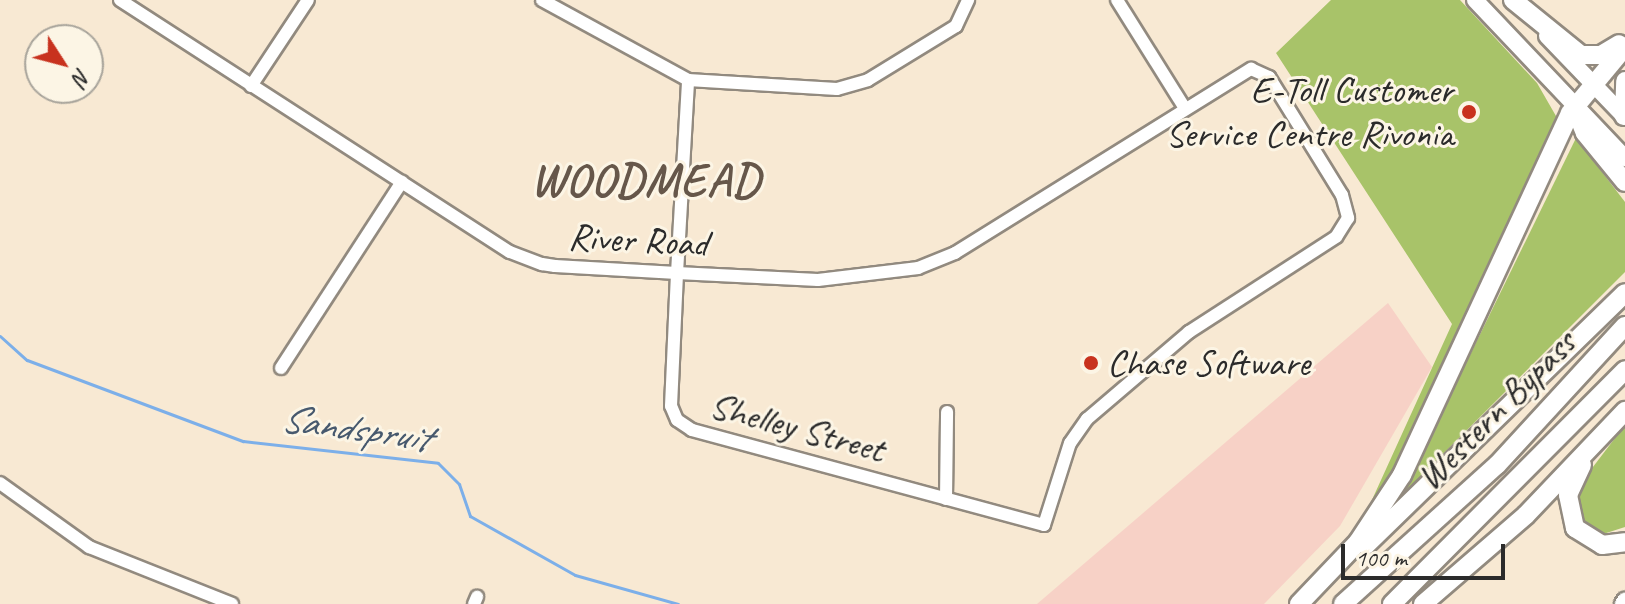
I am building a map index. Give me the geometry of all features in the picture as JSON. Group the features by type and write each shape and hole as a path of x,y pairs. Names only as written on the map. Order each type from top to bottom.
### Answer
{"highway":[{"path":"1512,0 1581,55 1601,55 1625,38"},
{"path":"1300,603 1358,542 1402,475 1574,106 1592,81 1625,47"},
{"path":"1624,116 1625,81"},
{"path":"1574,106 1585,133 1625,182"},
{"path":"1300,603 1457,461 1625,293"},
{"name":"Western Bypass","path":"1343,604 1497,465 1625,326"},
{"name":"Western Bypass","path":"1392,604 1625,370"},
{"path":"1423,604 1625,411"},
{"path":"1596,442 1571,484 1569,517 1591,542 1625,542"}],"main road":[{"path":"1475,0 1625,158"},
{"path":"1512,0 1624,116"}],"street":[{"name":"River Road","path":"120,0 531,262 677,273 841,280 932,264 1240,72 1263,72 1346,205 1347,223 1336,237 1189,332 1087,419 1070,443 1048,524"},
{"path":"251,86 308,0"},
{"path":"542,0 688,80 847,88 956,26 968,5"},
{"path":"1117,0 1184,107"},
{"name":"Shelley Street","path":"688,80 671,406 682,425 946,499 1048,524"},
{"path":"281,368 402,182"},
{"path":"946,499 947,412"},
{"path":"0,483 89,547 232,604"}],"shaded area":[{"path":"1388,303 1432,367 1340,526 1264,604 1037,604"}],"green space":[{"path":"1331,0 1460,0 1537,83 1560,123 1408,452 1361,524 1452,324 1276,53"},
{"path":"1576,138 1625,202 1625,272 1401,496"},
{"path":"1625,425 1625,527 1600,535 1581,526 1570,497"}],"waterway":[{"name":"Sandspruit","path":"0,336 27,360 243,441 438,463 459,484 470,516 575,575 678,604"}],"place":[{"name":"E-Toll Customer Service Centre Rivonia","path":"1469,112"},
{"name":"Chase Software","path":"1091,363"}],"district":[{"name":"WOODMEAD","path":"646,180"}]}
